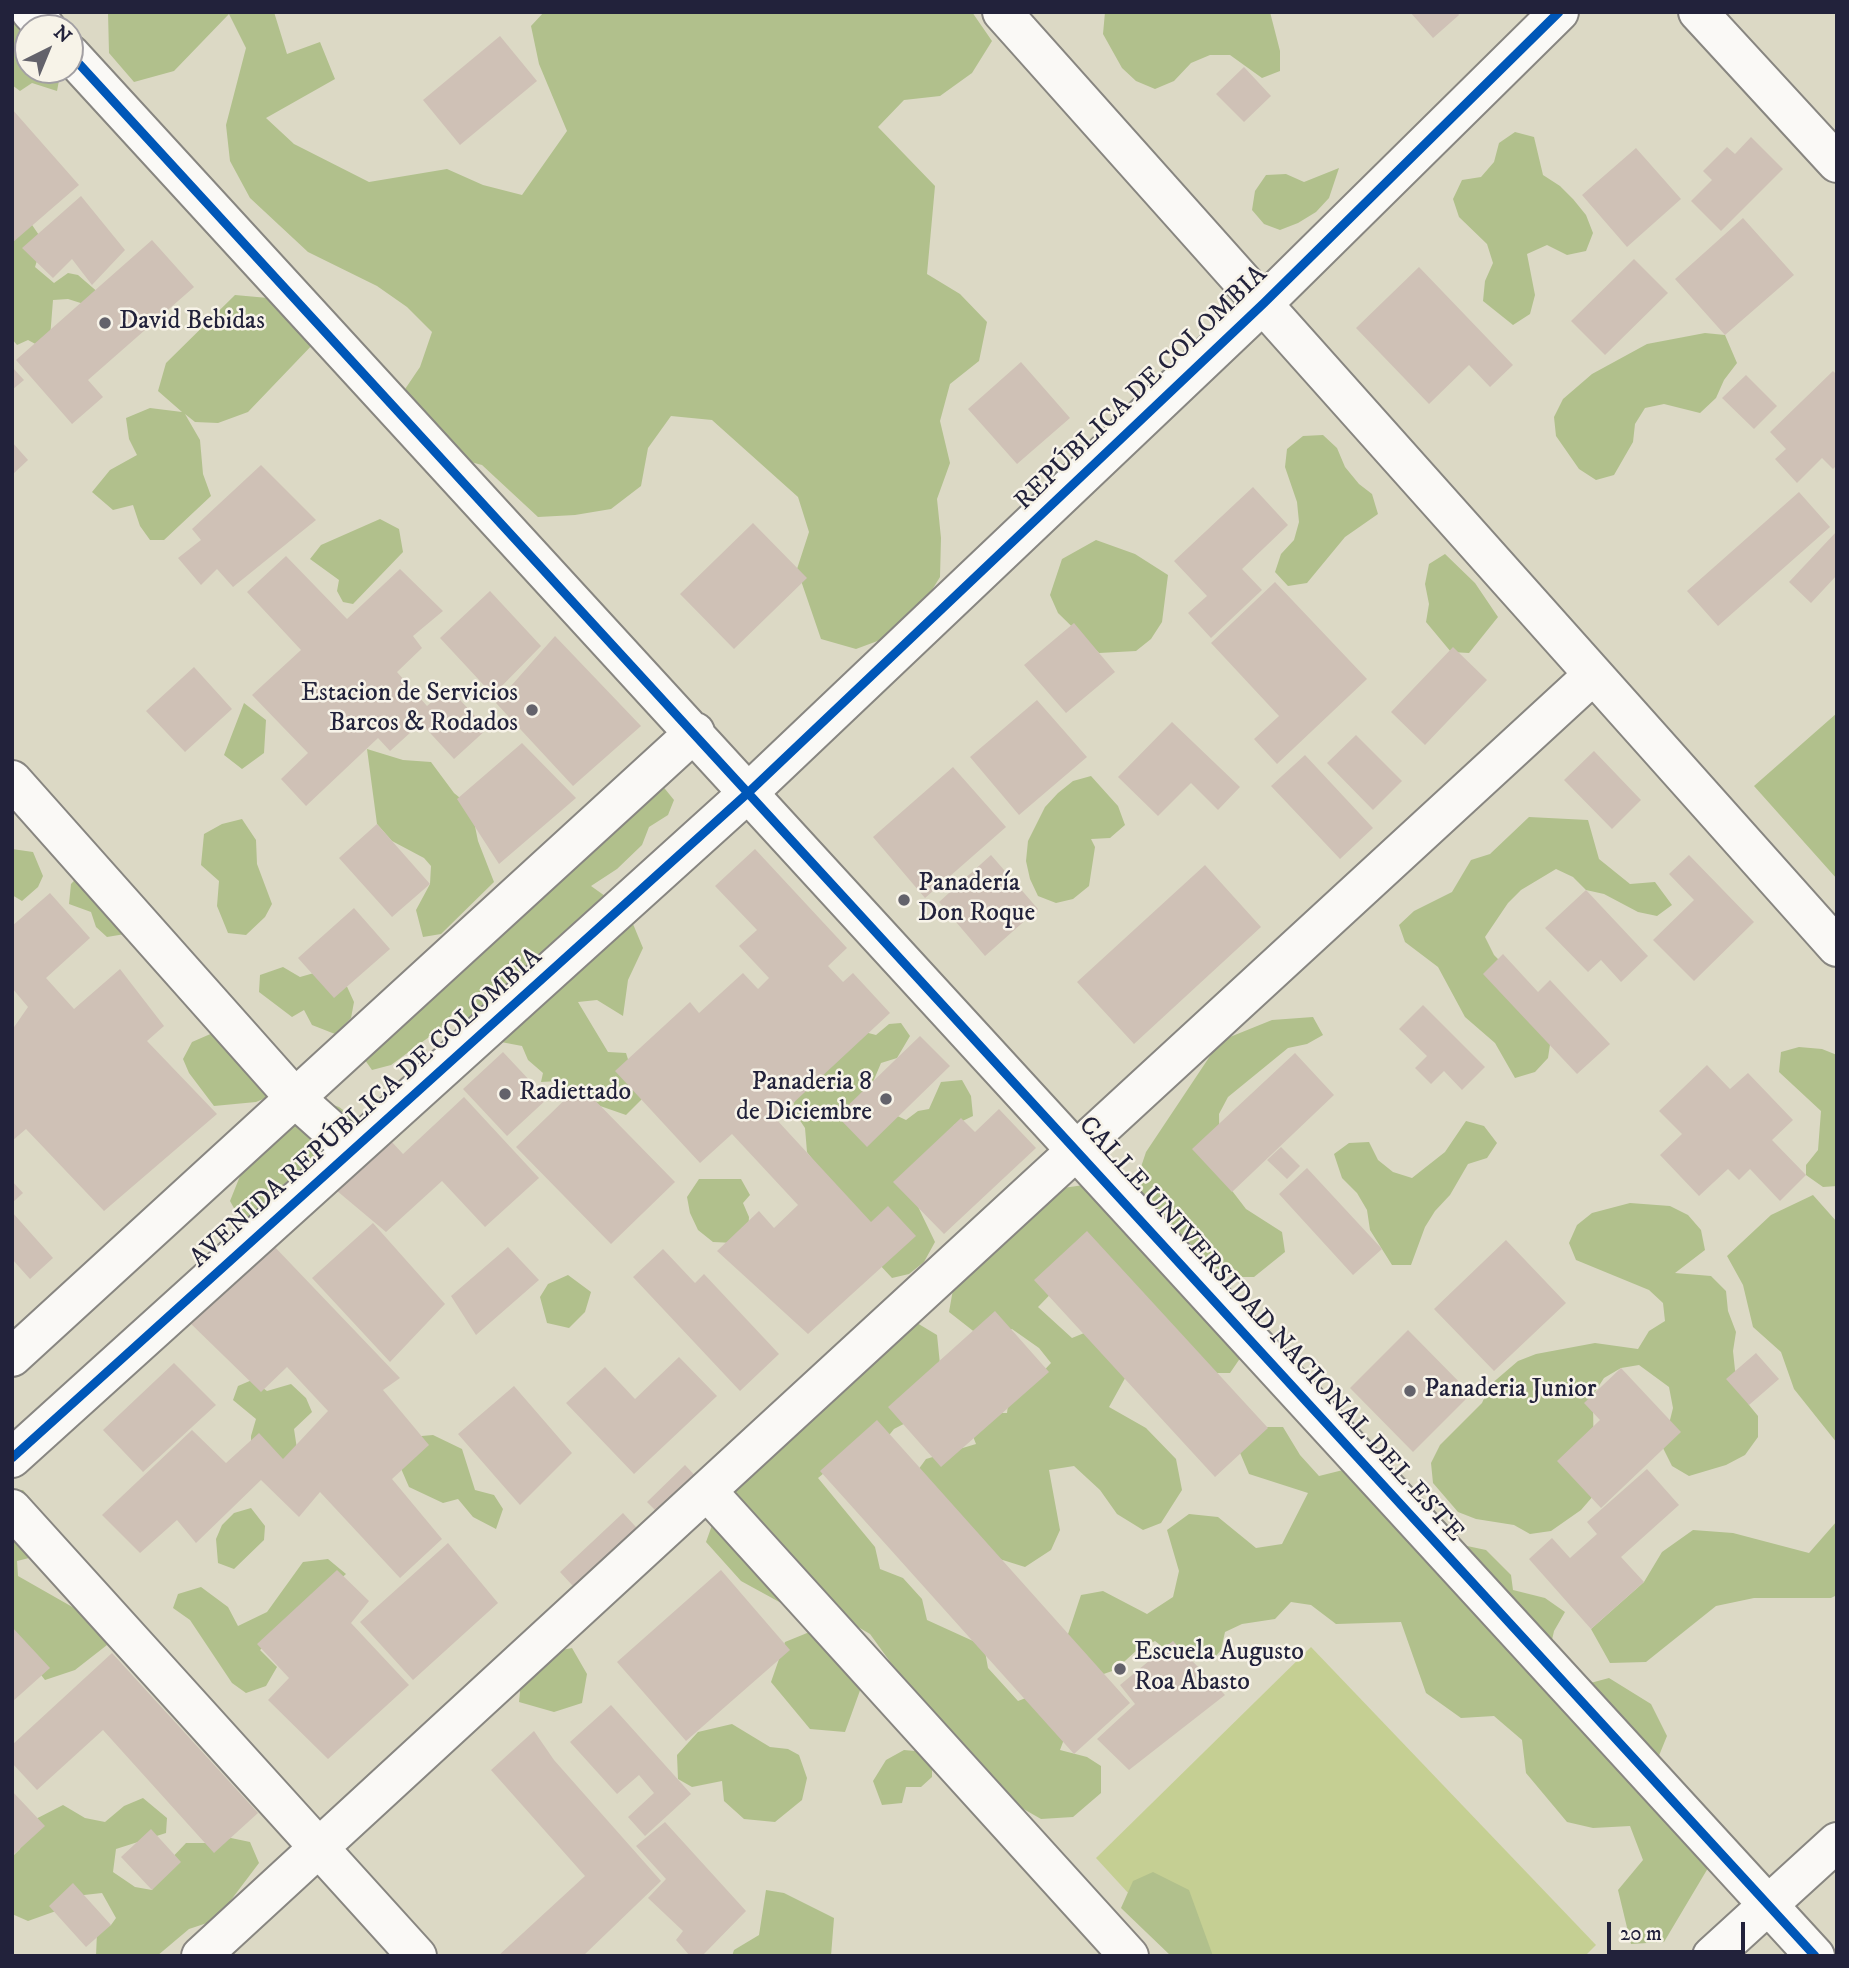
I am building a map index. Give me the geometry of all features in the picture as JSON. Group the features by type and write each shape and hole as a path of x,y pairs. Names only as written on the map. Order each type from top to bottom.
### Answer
{"street":[{"path":"1002,12 1837,947"},
{"name":"REPÚBLICA DE COLOMBIA","path":"750,791 1264,303 1559,12"},
{"path":"1698,12 1837,163"},
{"name":"CALLE UNIVERSIDAD NACIONAL DEL ESTE","path":"84,69 750,791 1815,1956"},
{"path":"201,1956 1593,674"},
{"path":"12,1357 695,732"},
{"path":"12,780 295,1098 352,1149"},
{"name":"AVENIDA REPÚBLICA DE COLOMBIA","path":"12,1458 750,791"},
{"path":"707,1491 1129,1956"},
{"path":"12,1509 416,1956"},
{"path":"1712,1956 1837,1842"}],"green space":[{"path":"108,12 274,12 287,54 320,42 335,79 266,118 294,144 369,182 447,169 483,185 522,195 567,131 539,64 531,26 544,12 972,12 992,41 972,73 940,96 904,100 878,127 935,186 927,274 960,294 987,322 979,361 950,384 940,421 950,463 937,499 941,538 940,577 919,611 891,636 856,649 821,639 797,569 809,532 798,497 712,420 671,416 648,448 641,486 611,509 575,515 538,517 482,465 444,455 399,398 420,367 432,332 407,307 377,286 308,252 250,198 230,161 226,125 246,48 229,14 174,71 134,82 109,53"},
{"path":"1105,12 1270,12 1280,51 1280,71 1262,78 1230,55 1210,55 1191,63 1174,81 1155,89 1136,81 1122,68 1103,34"},
{"path":"12,19 14,84 30,84 20,91 12,85"},
{"path":"35,84 58,84 57,91"},
{"path":"1515,132 1534,137 1543,175 1573,199 1586,215 1593,233 1586,251 1567,255 1547,245 1527,254 1535,295 1530,314 1513,325 1483,301 1485,281 1493,263 1487,244 1459,217 1453,199 1462,180 1481,177 1494,162 1499,143"},
{"path":"1339,168 1329,198 1316,212 1298,223 1280,230 1264,224 1252,210 1255,191 1266,175 1286,174 1304,182"},
{"path":"28,219 43,241 35,267 54,283 68,273 78,275 100,294 87,305 68,299 53,300 50,338 41,347 28,340 17,345 12,339 12,223"},
{"path":"235,295 268,298 316,341 248,412 218,423 195,422 185,414 200,440 203,474 211,496 164,540 150,540 140,526 133,505 113,510 92,492 110,470 137,455 129,439 126,418 150,408 182,412 158,391 166,363"},
{"path":"1705,333 1725,335 1737,363 1724,380 1716,398 1700,413 1664,404 1645,408 1635,424 1633,442 1614,475 1596,480 1579,469 1556,436 1554,417 1563,399 1592,374 1647,344"},
{"path":"1323,435 1337,448 1345,467 1359,484 1372,494 1378,514 1345,537 1307,583 1288,586 1275,572 1281,554 1294,540 1299,522 1297,502 1285,467 1287,449 1303,436"},
{"path":"380,519 399,529 403,552 353,604 343,602 337,591 339,580 310,559 321,545"},
{"path":"1096,540 1135,554 1168,575 1162,622 1151,639 1136,651 1099,653 1058,613 1050,595 1062,559"},
{"path":"1445,554 1475,583 1498,617 1469,653 1451,652 1426,622 1429,604 1425,584 1429,564"},
{"path":"244,703 266,720 264,753 242,769 224,755"},
{"path":"1837,713 1837,879 1754,786"},
{"path":"367,749 403,760 431,762 454,793 471,807 478,841 494,882 441,934 423,937 416,910 430,884 431,866 424,858 392,841 377,824"},
{"path":"1091,776 1118,806 1125,825 1110,838 1091,839 1095,847 1089,886 1073,899 1056,903 1038,896 1030,879 1026,861 1028,841 1045,807 1058,793 1073,781"},
{"path":"661,784 674,800 668,815 649,827 642,845 617,869 591,886 612,901 633,924 643,948 628,980 623,1016 597,1000 578,1002 608,1052 626,1053 632,1072 646,1095 626,1115 583,1100 558,1081 541,1082 543,1073 528,1060 522,1046 501,1042 458,1024 458,1005 444,1026 391,1065 372,1070 360,1053"},
{"path":"1529,817 1588,820 1599,859 1630,884 1655,882 1672,905 1657,916 1638,912 1604,894 1586,890 1573,877 1556,869 1521,890 1508,903 1485,937 1494,955 1508,969 1551,1038 1548,1058 1535,1072 1515,1078 1495,1043 1465,1017 1438,967 1405,942 1399,925 1414,911 1452,892 1471,860 1490,854"},
{"path":"242,819 256,840 257,864 272,904 265,917 246,935 228,933 217,906 219,881 201,865 204,834 222,824"},
{"path":"12,849 33,852 43,876 38,887 22,901 12,895"},
{"path":"87,867 131,933 107,937 96,927 91,912 69,904 71,884"},
{"path":"283,967 300,977 321,971 344,980 354,1002 351,1018 335,1034 312,1025 304,1010 292,1017 259,992 260,975"},
{"path":"1313,1017 1323,1035 1307,1044 1288,1048 1228,1097 1219,1114 1220,1175 1246,1209 1282,1232 1285,1252 1254,1277 1233,1277 1217,1268 1189,1244 1170,1236 1144,1207 1138,1188 1140,1170 1146,1152 1220,1041 1272,1020"},
{"path":"901,1023 910,1036 897,1058 881,1063 873,1082 891,1113 906,1120 918,1111 929,1109 941,1082 962,1080 971,1096 973,1116 954,1125 950,1145 908,1186 935,1242 924,1262 909,1274 892,1278 878,1263 861,1225 807,1152 805,1128 793,1110 797,1082 857,1030 876,1035 889,1024"},
{"path":"215,1032 233,1039 237,1063 250,1067 264,1083 268,1097 256,1102 214,1106 189,1073 183,1059 192,1042"},
{"path":"1799,1047 1822,1049 1837,1055 1837,1186 1823,1187 1806,1175 1806,1165 1818,1150 1821,1111 1779,1072 1781,1052"},
{"path":"319,1100 339,1107 357,1120 303,1179 277,1193 266,1228 244,1226 230,1201 244,1166 273,1132 294,1126"},
{"path":"1466,1121 1484,1126 1497,1143 1487,1158 1468,1164 1450,1195 1425,1227 1411,1265 1392,1265 1370,1230 1367,1210 1357,1193 1342,1178 1334,1154 1349,1143 1369,1142 1378,1160 1393,1172 1412,1178 1445,1152"},
{"path":"699,1179 741,1179 750,1195 743,1203 749,1217 748,1232 734,1243 713,1242 698,1230 690,1213 687,1197"},
{"path":"1084,1185 1243,1354 1230,1373 1193,1373 1069,1275 1038,1307 1072,1338 1094,1329 1129,1371 1109,1407 1146,1428 1176,1459 1182,1490 1161,1523 1143,1530 1117,1514 1100,1490 1074,1466 1049,1470 1060,1530 1051,1550 1025,1567 990,1556 918,1470 926,1459 976,1444 967,1421 984,1413 1007,1413 1009,1398 1035,1380 1051,1363 1039,1348 1012,1329 986,1341 949,1312 954,1284 1056,1189"},
{"path":"1813,1195 1837,1222 1837,1443 1794,1389 1781,1352 1753,1327 1743,1285 1727,1256 1771,1215"},
{"path":"1630,1203 1670,1206 1688,1215 1701,1230 1705,1250 1675,1273 1711,1276 1726,1291 1728,1311 1736,1332 1733,1351 1735,1370 1749,1405 1758,1416 1758,1437 1745,1455 1726,1465 1689,1476 1672,1466 1663,1448 1673,1408 1669,1387 1639,1365 1621,1368 1604,1378 1593,1395 1594,1495 1581,1510 1551,1531 1530,1534 1514,1525 1476,1519 1458,1512 1433,1483 1431,1463 1440,1445 1482,1403 1490,1385 1518,1361 1536,1354 1595,1343 1638,1349 1649,1331 1665,1321 1663,1303 1649,1290 1576,1260 1569,1243 1577,1225 1592,1213"},
{"path":"568,1275 591,1292 585,1312 569,1328 547,1323 540,1297 548,1284"},
{"path":"912,1320 937,1335 941,1374 921,1415 894,1429 878,1449 841,1459 818,1478 875,1547 880,1569 903,1578 922,1599 927,1620 984,1646 988,1668 1018,1701 1044,1691 1070,1723 1060,1750 1087,1757 1101,1766 1101,1793 1073,1817 1041,1819 1013,1803 925,1710 870,1634 836,1614 801,1579 783,1604 741,1581 706,1542 715,1517 733,1492 745,1482 738,1451"},
{"path":"252,1380 267,1391 291,1384 306,1398 312,1412 294,1429 297,1449 289,1465 251,1455 251,1436 256,1419 233,1400 238,1386"},
{"path":"1254,1427 1283,1427 1300,1455 1319,1476 1343,1470 1406,1489 1453,1543 1486,1550 1511,1575 1513,1590 1545,1598 1565,1612 1554,1631 1549,1653 1583,1685 1609,1678 1651,1704 1667,1736 1658,1758 1711,1863 1664,1942 1631,1944 1618,1890 1643,1860 1630,1826 1593,1828 1567,1822 1526,1773 1522,1740 1494,1716 1461,1718 1426,1693 1401,1622 1336,1624 1311,1605 1291,1602 1275,1619 1242,1624 1225,1632 1221,1650 1212,1661 1181,1661 1155,1641 1137,1650 1115,1670 1095,1677 1064,1646 1081,1595 1103,1591 1147,1614 1173,1597 1179,1571 1167,1530 1189,1514 1218,1517 1256,1548 1282,1544 1308,1493 1249,1474 1238,1448"},
{"path":"433,1435 462,1449 475,1490 494,1495 503,1509 496,1529 473,1517 458,1499 443,1503 409,1487 396,1457 410,1437"},
{"path":"23,1490 45,1516 47,1539 41,1555 17,1561 18,1576 97,1621 107,1645 75,1670 45,1680 12,1638 12,1491"},
{"path":"251,1508 265,1526 264,1540 234,1569 218,1563 216,1539 222,1525 234,1513"},
{"path":"1837,1521 1837,1595 1831,1598 1754,1598 1716,1606 1646,1662 1610,1663 1591,1629 1644,1582 1662,1552 1693,1530 1733,1533 1809,1553"},
{"path":"328,1559 346,1574 260,1650 277,1667 266,1686 246,1693 232,1683 190,1620 173,1608 178,1594 201,1587 228,1607 238,1626 267,1612 303,1562"},
{"path":"812,1631 862,1685 845,1732 810,1729 771,1682 785,1642"},
{"path":"1311,1647 1596,1945 1585,1956 1186,1956 1096,1858"},
{"path":"572,1648 587,1674 582,1703 554,1712 519,1702 521,1681 551,1652"},
{"path":"732,1724 770,1747 788,1749 799,1755 807,1778 802,1800 775,1822 744,1819 724,1801 722,1781 692,1787 678,1779 677,1755 698,1732"},
{"path":"904,1750 915,1751 932,1763 932,1777 921,1787 906,1787 902,1803 882,1805 873,1781 886,1760"},
{"path":"143,1798 167,1818 166,1833 116,1849 113,1872 135,1887 152,1890 166,1864 186,1843 231,1838 250,1842 259,1863 228,1904 210,1922 189,1929 157,1956 96,1956 97,1932 111,1925 116,1918 102,1893 84,1895 56,1911 28,1921 12,1914 12,1857 20,1849 26,1824 63,1805 85,1818 105,1822 124,1806"},
{"path":"1153,1872 1189,1890 1213,1956 1171,1956 1121,1908 1133,1881"},
{"path":"766,1890 784,1893 834,1918 831,1956 732,1956 734,1950 759,1935"}],"building":[{"path":"1410,12 1457,12 1459,15 1433,38"},
{"path":"500,36 537,81 460,145 423,100"},
{"path":"1244,67 1271,96 1244,122 1216,94"},
{"path":"12,109 79,185 12,243"},
{"path":"1751,137 1783,169 1721,231 1691,201 1712,180 1703,171 1727,147 1735,154"},
{"path":"1636,148 1681,199 1627,247 1582,195"},
{"path":"81,196 125,250 92,285 72,259 53,278 22,248"},
{"path":"1743,218 1794,275 1725,335 1675,279"},
{"name":"David Bebidas","path":"152,240 194,287 88,380 103,397 72,424 16,360"},
{"path":"1634,259 1668,293 1605,355 1571,321"},
{"path":"1419,267 1513,365 1490,387 1469,365 1429,404 1356,328"},
{"path":"1021,362 1070,418 1017,464 968,409"},
{"path":"12,367 24,380 12,390"},
{"path":"1833,371 1837,375 1837,465 1833,469 1822,458 1797,483 1775,459 1786,449 1770,432"},
{"path":"1746,375 1777,406 1754,429 1722,398"},
{"path":"12,442 28,460 12,475"},
{"path":"261,465 316,520 233,587 217,569 201,585 178,558 201,540 192,529"},
{"path":"1253,487 1288,525 1242,569 1262,590 1211,638 1188,613 1207,596 1174,561"},
{"path":"1799,492 1830,527 1718,626 1687,591"},
{"path":"753,523 807,578 734,649 680,594"},
{"path":"1837,531 1837,575 1811,603 1789,582"},
{"path":"286,556 347,619 400,569 443,611 413,636 422,648 397,672 427,706 448,687 487,729 454,759 421,723 390,751 378,738 306,806 281,779 308,753 252,695 301,650 247,592"},
{"path":"1275,582 1367,679 1277,764 1254,739 1279,716 1211,643"},
{"path":"490,591 541,646 493,695 440,638"},
{"path":"1074,623 1115,672 1066,713 1024,665"},
{"path":"555,636 641,726 573,786 496,703"},
{"path":"1453,647 1487,680 1425,745 1391,712"},
{"path":"194,667 232,709 185,752 146,711"},
{"path":"1037,700 1087,757 1019,815 970,757"},
{"path":"1172,722 1240,787 1218,810 1191,783 1158,816 1118,777"},
{"path":"1356,735 1402,781 1373,810 1327,763"},
{"path":"522,743 576,798 499,864 457,799"},
{"path":"1594,751 1641,800 1612,829 1564,780"},
{"path":"1305,755 1373,828 1340,859 1271,786"},
{"path":"953,767 1006,827 925,898 873,837"},
{"path":"377,824 430,884 392,917 339,858"},
{"path":"755,849 847,948 828,966 843,982 853,973 890,1013 776,1119 871,1222 888,1206 916,1236 808,1334 717,1251 759,1211 774,1228 798,1205 732,1134 700,1163 615,1071 690,1002 699,1013 743,973 758,989 769,978 739,946 757,930 715,886"},
{"path":"991,855 1038,909 985,956 939,902"},
{"path":"1689,855 1754,922 1694,981 1653,940 1694,900 1669,874"},
{"path":"1205,865 1261,927 1134,1044 1077,982"},
{"path":"1586,890 1648,956 1621,982 1601,960 1588,972 1545,928"},
{"path":"50,893 90,938 46,978 74,1009 120,969 164,1026 147,1041 217,1114 104,1211 26,1129 12,1141 12,1030 28,1007 12,988 12,926"},
{"path":"354,908 390,949 334,998 298,958"},
{"path":"1503,954 1538,992 1550,980 1610,1044 1577,1074 1483,974"},
{"path":"1423,1005 1485,1067 1462,1090 1444,1071 1431,1084 1415,1068 1427,1056 1399,1029"},
{"name":"Panaderia 8 de Diciembre","path":"920,1036 950,1066 867,1147 837,1116"},
{"name":"Radiettado","path":"503,1052 547,1099 507,1136 463,1089"},
{"path":"1295,1053 1334,1095 1232,1192 1192,1149"},
{"path":"1707,1065 1730,1089 1748,1073 1793,1120 1772,1140 1806,1175 1780,1201 1750,1169 1739,1180 1728,1169 1699,1196 1660,1155 1682,1134 1659,1111"},
{"path":"580,1085 675,1182 611,1244 516,1147"},
{"path":"464,1097 539,1178 485,1227 442,1181 386,1232 324,1180 379,1128 403,1154"},
{"path":"999,1109 1036,1148 944,1234 893,1182 961,1118 975,1132"},
{"path":"1281,1147 1300,1166 1287,1179 1267,1160"},
{"path":"1307,1168 1382,1249 1353,1275 1279,1194"},
{"path":"12,1181 23,1193 12,1203"},
{"path":"12,1212 53,1258 30,1279 12,1259"},
{"path":"373,1223 445,1304 390,1362 312,1278"},
{"path":"1087,1231 1268,1428 1215,1477 1034,1280"},
{"path":"1506,1240 1566,1303 1494,1371 1434,1309"},
{"path":"271,1243 400,1378 383,1390 429,1445 392,1479 442,1539 400,1578 320,1492 299,1517 261,1480 196,1543 177,1520 140,1553 102,1515 192,1430 226,1463 259,1433 283,1459 328,1411 287,1367 261,1392 187,1320"},
{"path":"508,1247 539,1280 476,1335 451,1296"},
{"path":"663,1249 695,1283 704,1274 779,1354 740,1391 633,1277"},
{"path":"995,1311 1049,1372 941,1467 888,1407"},
{"name":"Panaderia Junior","path":"1408,1330 1471,1394 1413,1452 1350,1388"},
{"path":"1756,1353 1779,1379 1749,1405 1726,1379"},
{"path":"679,1357 717,1396 634,1474 566,1403 605,1367 635,1399"},
{"path":"174,1363 216,1405 143,1472 103,1430"},
{"path":"1621,1368 1681,1432 1601,1508 1557,1461 1600,1420 1584,1403"},
{"path":"514,1386 572,1453 520,1505 458,1434"},
{"path":"877,1420 1130,1703 1074,1754 820,1471"},
{"path":"685,1465 704,1485 666,1521 647,1502"},
{"path":"1647,1469 1679,1505 1621,1557 1644,1582 1591,1629 1529,1559 1552,1538 1570,1558 1597,1534 1587,1522"},
{"path":"623,1513 647,1539 584,1598 560,1572"},
{"path":"448,1543 498,1603 413,1680 360,1622"},
{"path":"337,1570 369,1601 351,1623 409,1685 328,1759 268,1700 289,1678 257,1644"},
{"path":"721,1570 790,1650 686,1741 617,1662"},
{"path":"12,1627 50,1668 12,1702"},
{"path":"1173,1641 1225,1695 1129,1770 1097,1739 1135,1704 1120,1685"},
{"path":"112,1653 258,1813 214,1853 103,1730 37,1790 12,1763 12,1745"},
{"path":"611,1705 691,1794 645,1836 628,1817 654,1793 639,1775 617,1794 570,1742"},
{"path":"534,1731 554,1760 661,1881 583,1956 498,1956 585,1876 491,1770"},
{"path":"12,1791 45,1826 12,1856"},
{"path":"665,1822 746,1911 702,1956 690,1956 676,1940 683,1931 648,1898 666,1879 636,1846"},
{"path":"151,1829 181,1862 152,1890 121,1857"},
{"path":"73,1883 111,1925 86,1947 49,1906"}],"cycle path":[{"path":"12,1458 750,791 1264,303 1559,12"},
{"path":"84,69 1815,1956"}],"place":[{"name":"David Bebidas","path":"105,323"},
{"name":"Estacion de Servicios Barcos & Rodados","path":"532,710"},
{"name":"Panadería Don Roque","path":"904,900"},
{"name":"Radiettado","path":"505,1094"},
{"name":"Panaderia 8 de Diciembre","path":"886,1099"},
{"name":"Panaderia Junior","path":"1410,1391"},
{"name":"Escuela Augusto Roa Abasto","path":"1120,1669"}]}
